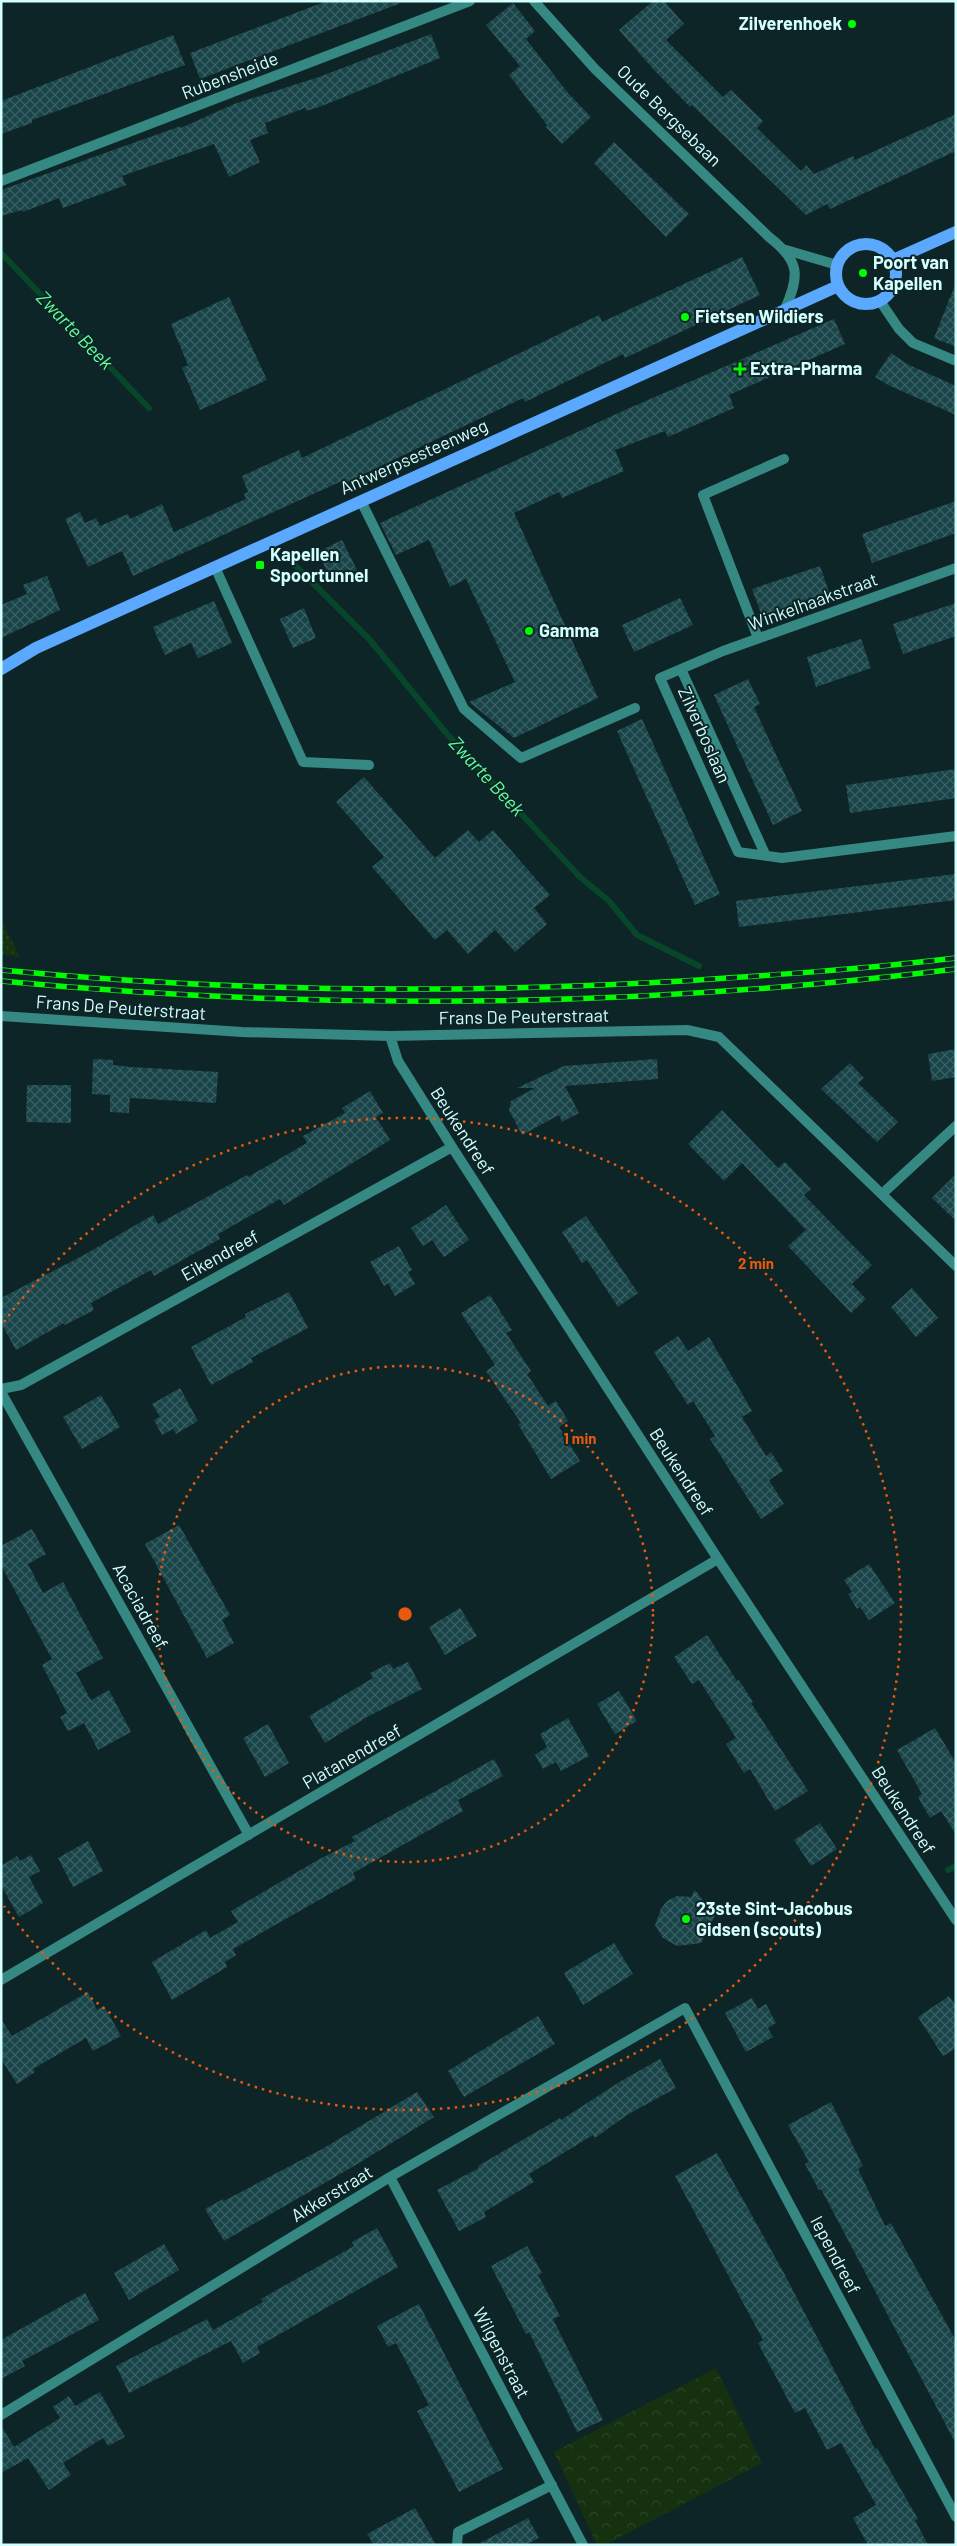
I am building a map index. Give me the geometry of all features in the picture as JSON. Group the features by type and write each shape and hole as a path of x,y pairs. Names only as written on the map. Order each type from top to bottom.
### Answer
{"main road":[{"path":"893,260 956,232"},
{"path":"863,244 881,248 893,260 896,269 893,288 880,301 861,304 851,301 838,286 836,276 837,265 847,251 863,244"},
{"name":"Antwerpsesteenweg","path":"3,667 36,648 838,286"}],"street":[{"name":"Rubensheide","path":"1,181 470,1"},
{"name":"Oude Bergsebaan","path":"534,1 595,69 769,237 786,250 794,262 796,280 785,309"},
{"name":"Oude Bergsebaan","path":"786,250 837,265"},
{"path":"880,301 899,329 913,343 956,361"},
{"path":"758,638 703,495 784,459"},
{"path":"361,501 464,709 521,758 635,708"},
{"path":"215,567 303,762 368,765"},
{"name":"Winkelhaakstraat","path":"681,669 758,638 956,568"},
{"name":"Zilverboslaan","path":"766,854 681,669 660,678 738,852 766,854 782,858 956,836"},
{"name":"Frans De Peuterstraat","path":"1,1016 242,1032 390,1036 687,1030 718,1037 956,1266"},
{"name":"Beukendreef","path":"390,1036 398,1061 452,1147 718,1559 956,1920"},
{"path":"882,1194 956,1126"},
{"name":"Eikendreef","path":"1,1391 21,1385 452,1147"},
{"name":"Acaciadreef","path":"1,1391 250,1835"},
{"name":"Platanendreef","path":"1,1980 718,1559"},
{"name":"Akkerstraat","path":"1,2415 390,2177 685,2008"},
{"name":"Iependreef","path":"685,2008 956,2517"},
{"name":"Wilgenstraat","path":"390,2177 583,2545"},
{"path":"457,2545 458,2532 552,2485"}],"green space":[{"path":"1,919 20,957 1,954"},
{"path":"716,2368 762,2463 605,2545 597,2545 554,2452"}],"building":[{"path":"327,1 401,3 200,79 190,53"},
{"path":"653,1 664,1 684,24 666,40 723,97 731,90 763,121 757,128 801,171 806,165 814,174 853,156 855,160 956,114 956,151 830,209 827,204 806,215 692,105 690,107 619,30"},
{"path":"513,3 535,31 526,39 568,93 591,117 562,144 546,127 547,125 509,75 520,66 486,25"},
{"path":"431,34 440,58 322,106 306,111 305,108 265,123 268,133 250,140 260,162 229,177 214,144 122,176 126,185 63,208 59,198 23,212 22,210 1,216 1,190 181,126 181,128 234,104 319,77"},
{"path":"173,35 185,65 32,120 32,123 1,134 1,101"},
{"path":"614,142 689,214 666,237 594,163"},
{"path":"742,257 760,295 625,358 623,354 525,402 523,398 345,483 344,480 133,576 122,551 88,567 65,519 80,512 85,523 96,518 100,526 128,514 130,519 162,504 174,532 246,499 244,494 248,492 242,476 299,450 302,458 599,315 602,322"},
{"path":"956,285 956,347 934,338"},
{"path":"229,297 267,380 200,410 182,368 188,365 171,324"},
{"path":"834,319 845,344 729,395 734,408 668,437 665,431 615,450 624,471 562,498 559,492 514,513 598,698 514,738 469,702 515,682 466,579 450,587 429,540 396,555 380,523 625,410"},
{"path":"891,353 907,364 956,386 956,415 888,385 875,377"},
{"path":"956,501 956,533 872,563 862,534"},
{"path":"342,540 357,570 332,582 318,552"},
{"path":"820,566 829,592 762,616 752,589"},
{"path":"47,576 60,610 1,638 1,605 27,594 23,585"},
{"path":"680,598 693,625 634,652 622,625"},
{"path":"214,601 232,643 198,658 191,643 165,655 153,627"},
{"path":"956,603 956,636 903,654 893,624"},
{"path":"304,608 316,638 293,648 280,619"},
{"path":"861,639 871,668 816,687 807,657"},
{"path":"748,679 760,704 754,707 802,811 773,825 714,695"},
{"path":"642,719 720,894 695,905 617,731"},
{"path":"956,769 956,798 850,813 846,785"},
{"path":"364,777 435,858 468,830 479,842 493,830 550,895 534,908 547,924 515,952 495,930 468,954 447,930 435,940 372,867 384,857 336,802"},
{"path":"956,874 956,900 739,927 736,901"},
{"path":"956,1049 956,1077 932,1081 928,1054"},
{"path":"93,1059 113,1060 113,1065 131,1067 218,1072 216,1103 130,1098 129,1113 110,1112 110,1095 92,1094"},
{"path":"657,1059 658,1079 565,1086 579,1113 562,1122 559,1115 522,1135 509,1110 511,1101 535,1088 517,1088 564,1066"},
{"path":"850,1063 864,1078 858,1083 898,1122 877,1142 821,1089"},
{"path":"27,1085 71,1085 71,1123 26,1122"},
{"path":"370,1091 383,1113 376,1117 390,1140 284,1205 280,1199 218,1234 220,1239 154,1276 151,1270 91,1303 94,1310 65,1325 64,1323 16,1350 1,1323 1,1298 84,1255 153,1215 158,1224 247,1175 248,1177 307,1143 303,1136 345,1113 342,1108"},
{"path":"722,1110 778,1168 785,1162 811,1189 804,1195 872,1265 852,1284 866,1299 851,1313 788,1246 806,1230 742,1163 724,1181 688,1144"},
{"path":"956,1174 956,1221 932,1198"},
{"path":"446,1205 469,1240 444,1257 432,1240 423,1246 411,1228"},
{"path":"586,1216 638,1293 618,1307 587,1260 582,1263 562,1232"},
{"path":"399,1246 412,1270 408,1272 415,1284 395,1296 388,1283 384,1286 370,1262"},
{"path":"912,1288 938,1318 916,1337 891,1307"},
{"path":"289,1292 308,1328 251,1358 253,1362 211,1385 191,1347 246,1317 245,1314"},
{"path":"490,1295 512,1330 506,1333 531,1371 527,1374 548,1406 556,1401 568,1421 559,1427 580,1461 551,1479 518,1424 521,1423 486,1371 495,1365 461,1313"},
{"path":"678,1336 688,1351 709,1337 752,1411 742,1417 766,1456 771,1452 783,1471 769,1480 784,1504 761,1519 710,1439 715,1436 693,1401 688,1405 654,1352"},
{"path":"180,1388 198,1421 176,1434 173,1429 162,1435 154,1420 160,1417 152,1404"},
{"path":"101,1395 120,1427 82,1449 63,1417"},
{"path":"179,1525 230,1615 222,1620 234,1643 207,1658 145,1544"},
{"path":"32,1529 46,1554 28,1564 43,1593 63,1582 103,1658 76,1673 91,1700 109,1690 131,1732 98,1750 84,1723 68,1731 60,1717 67,1713 42,1665 52,1659 1,1565 1,1546"},
{"path":"869,1564 895,1603 869,1620 860,1607 857,1609 848,1594 852,1592 844,1580"},
{"path":"460,1608 477,1636 445,1655 429,1627"},
{"path":"707,1635 737,1681 739,1680 753,1702 751,1703 808,1791 775,1811 750,1769 744,1773 726,1744 736,1738 699,1680 692,1684 674,1657"},
{"path":"408,1662 422,1689 367,1717 325,1743 309,1716 373,1678 370,1673 390,1663 393,1669"},
{"path":"619,1691 637,1721 615,1734 597,1704"},
{"path":"568,1718 589,1756 561,1771 556,1762 543,1769 535,1755 547,1747 540,1734"},
{"path":"268,1724 289,1763 265,1777 243,1738"},
{"path":"935,1728 956,1763 956,1835 941,1811 930,1818 918,1797 922,1794 897,1750"},
{"path":"494,1759 503,1776 458,1800 463,1811 353,1873 356,1879 233,1949 236,1955 225,1962 227,1967 172,2000 152,1962 206,1930 210,1938 238,1922 231,1911 316,1861 355,1841 352,1837"},
{"path":"820,1823 837,1849 811,1866 794,1840"},
{"path":"88,1841 103,1871 73,1887 58,1858"},
{"path":"31,1855 40,1871 29,1877 43,1903 19,1917 1,1885 1,1866 17,1856 20,1861"},
{"name":"23ste Sint-Jacobus Gidsen (scouts)","path":"695,1890 715,1916 701,1943 677,1946 663,1938 655,1925 661,1909 667,1901 677,1896 691,1897"},
{"path":"614,1943 633,1974 583,2005 564,1973"},
{"path":"88,1992 97,2010 104,2006 121,2036 93,2051 86,2038 33,2069 35,2072 17,2084 1,2059 1,2019 12,2036"},
{"path":"949,1996 956,2006 956,2048 943,2056 918,2017"},
{"path":"752,1998 758,2009 766,2004 776,2023 768,2028 773,2037 746,2052 725,2013"},
{"path":"538,2016 555,2044 464,2097 448,2071"},
{"path":"660,2059 676,2088 627,2115 595,2138 593,2135 529,2174 534,2182 484,2212 486,2217 459,2231 437,2190 479,2168 478,2166 560,2118 561,2120 621,2081"},
{"path":"417,2092 434,2117 354,2166 224,2241 205,2209 223,2199 224,2201 324,2148"},
{"path":"831,2102 863,2166 858,2169 885,2226 891,2223 956,2341 956,2444 821,2189 819,2190 805,2164 809,2162 788,2125"},
{"path":"717,2153 785,2275 875,2449 877,2448 918,2519 915,2520 928,2545 868,2545 853,2518 876,2505 841,2443 827,2450 805,2408 795,2413 758,2343 763,2340 675,2176"},
{"path":"377,2228 398,2267 257,2347 260,2353 243,2363 231,2341 129,2393 116,2366 207,2319 213,2330 263,2302 261,2299 354,2246 352,2242"},
{"path":"164,2244 179,2270 129,2300 114,2273"},
{"path":"527,2246 542,2273 538,2275 560,2316 553,2319 603,2420 577,2432 529,2332 526,2334 491,2266"},
{"path":"85,2293 99,2320 22,2361 25,2366 1,2379 1,2340"},
{"path":"419,2304 503,2469 459,2492 417,2411 429,2405 396,2343 388,2347 377,2326"},
{"path":"100,2392 125,2437 108,2446 103,2438 63,2463 71,2475 49,2490 28,2458 1,2473 1,2425 14,2447 60,2418 53,2407 69,2396 75,2406"},
{"path":"415,2508 436,2545 374,2545 367,2534"},
{"path":"528,2518 539,2538 525,2545 476,2545"}],"waterway":[{"name":"Zwarte Beek","path":"1,253 149,408"},
{"name":"Zwarte Beek","path":"294,564 370,640 447,734 580,877 609,901 637,935 699,966"},
{"path":"948,1870 956,1866"}],"railway":[{"path":"1,970 171,983 256,987 342,989 512,988 683,981 854,969 956,958"},
{"path":"1,981 120,991 240,997 359,1001 479,1001 599,998 718,992 956,969"}],"place":[{"name":"Zilverenhoek","path":"852,24"},
{"name":"Poort van Kapellen","path":"863,273"},
{"name":"Fietsen Wildiers","path":"685,317"},
{"name":"Extra-Pharma","path":"740,369"},
{"name":"Kapellen Spoortunnel","path":"260,565"},
{"name":"Gamma","path":"529,631"},
{"name":"23ste Sint-Jacobus Gidsen (scouts)","path":"686,1919"}]}
